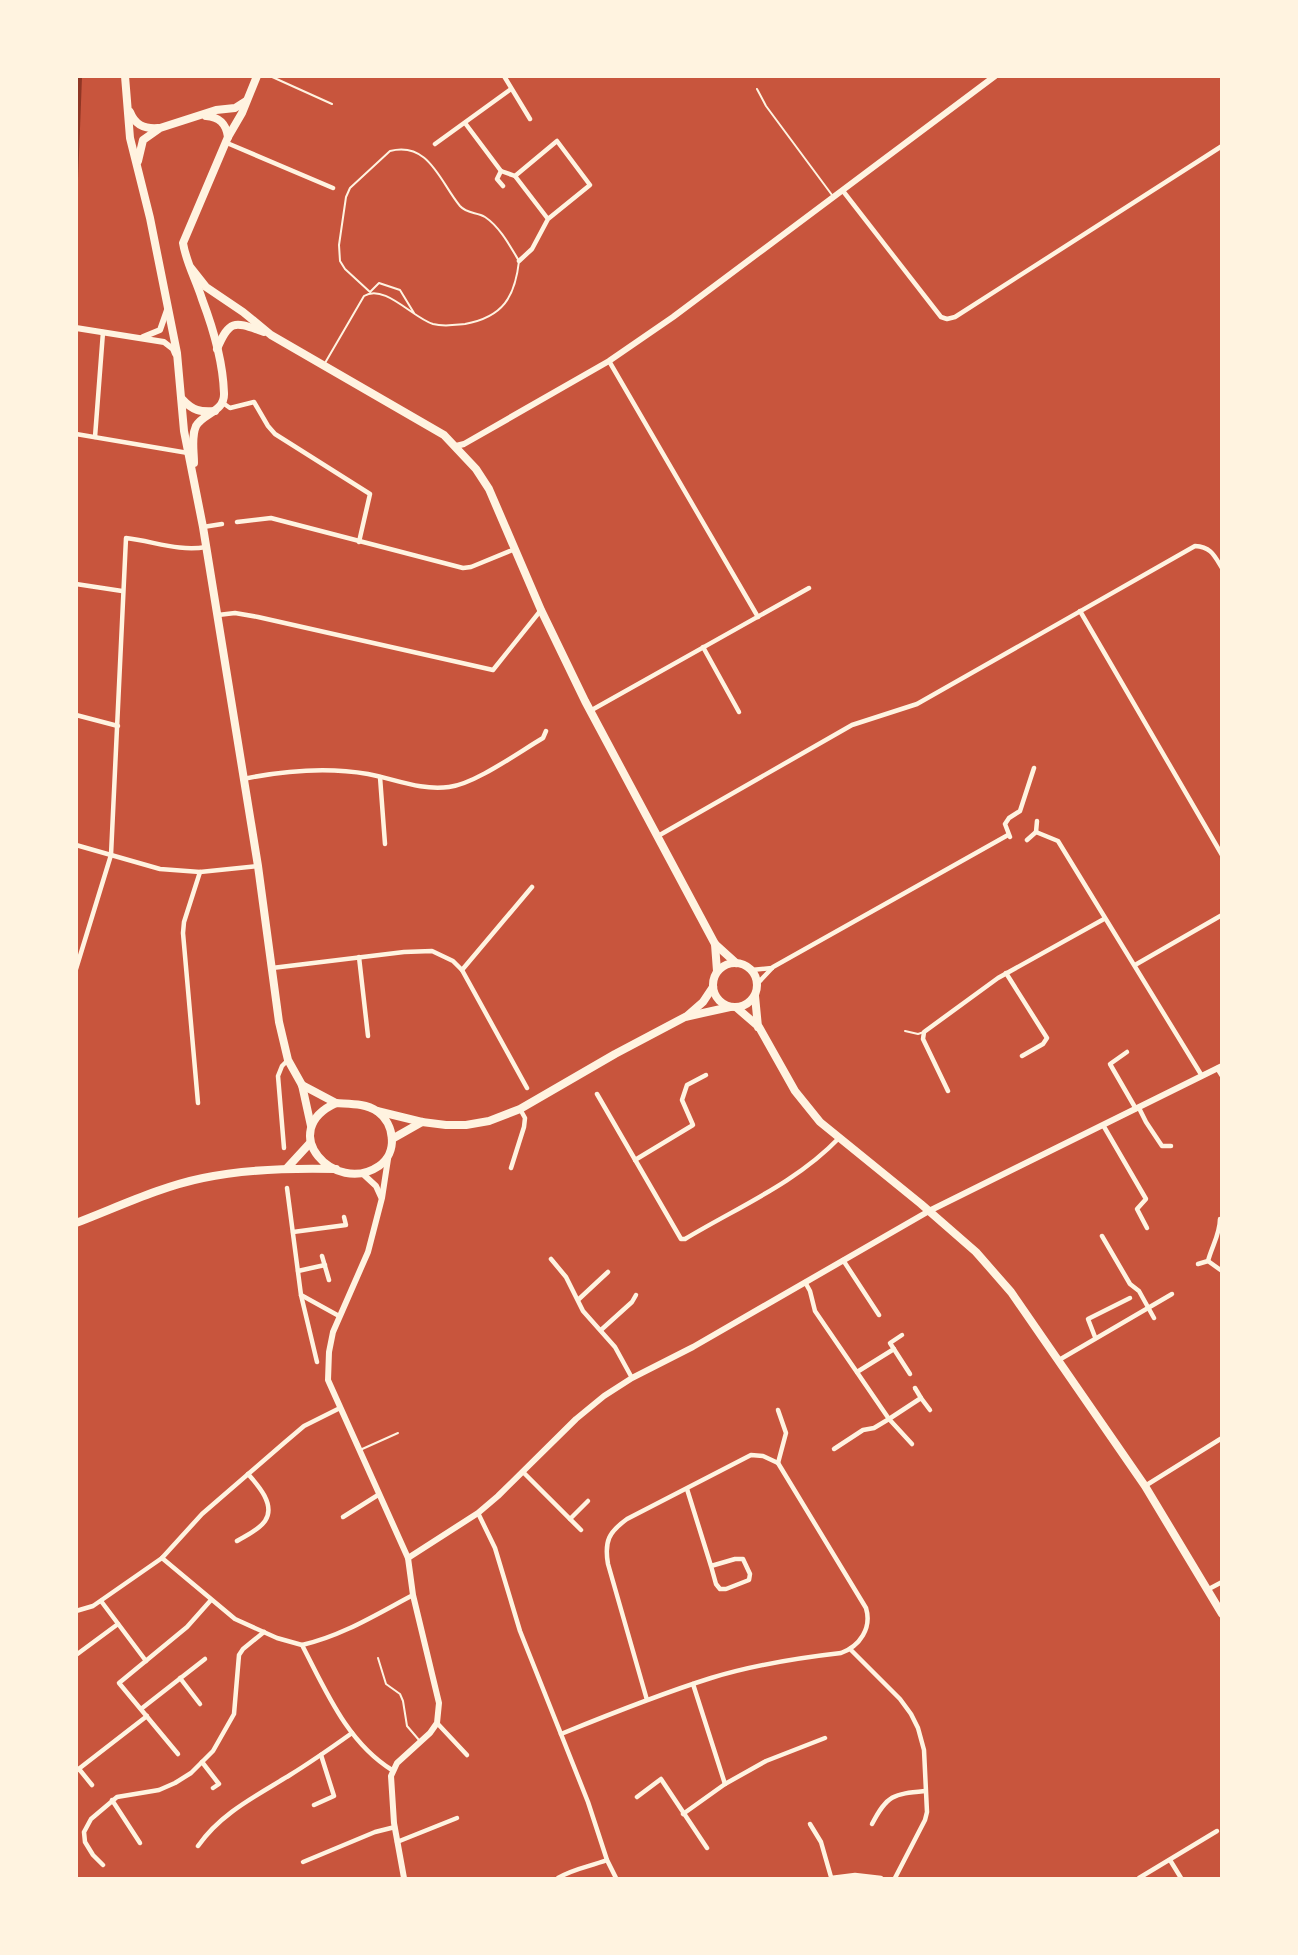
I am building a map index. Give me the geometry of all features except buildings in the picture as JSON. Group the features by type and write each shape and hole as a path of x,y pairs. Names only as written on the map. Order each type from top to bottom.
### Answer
{"main road":[{"path":"125,76 130,138 167,298 188,453 195,479 218,615 258,866 279,1022 288,1060 302,1085 311,1126 310,1143 322,1161 349,1174 363,1174 388,1159 392,1139 391,1129 377,1111"},
{"path":"195,479 193,435 197,424 223,403 225,396 217,349 203,301 184,254 183,243 256,76"},
{"path":"127,105 133,120 147,129 160,128 216,110 235,108 246,101"},
{"path":"201,115 215,117 222,121 227,129 227,140"},
{"path":"137,163 143,140 160,128"},
{"path":"191,268 206,287 243,312 271,335 435,429 456,446 476,468 489,489 541,609 590,711 715,944 736,963"},
{"path":"217,349 231,326 240,324 271,335"},
{"path":"182,399 191,409 201,412 215,411"},
{"path":"302,1085 336,1103 364,1106 422,1122 466,1125 489,1120 520,1109 685,1017 703,1002 713,987 717,971 715,944"},
{"path":"717,971 724,966 736,963 752,970 758,983 755,996 759,1027"},
{"path":"713,987 717,998 724,1005 734,1008 759,1027 803,1102 820,1122 929,1211 988,1265 1025,1310 1144,1486 1221,1614"},
{"path":"685,1017 745,1006 755,996"},
{"path":"311,1126 321,1110 336,1103"},
{"path":"392,1139 422,1122"},
{"path":"287,1168 310,1143"},
{"path":"76,1223 187,1182 204,1178 287,1168 336,1169"}],"street":[{"path":"504,76 530,119"},
{"path":"456,446 464,444 609,361 673,317 996,76"},
{"path":"435,144 511,89"},
{"path":"465,123 501,171 515,176 548,219"},
{"path":"227,140 333,188"},
{"path":"515,176 557,141 590,186 548,219 532,249 519,261"},
{"path":"843,190 941,316 947,319 955,317 1221,146"},
{"path":"501,171 497,179 503,186"},
{"path":"139,338 160,330 167,314 167,298"},
{"path":"76,328 168,344 173,349 177,360"},
{"path":"95,437 103,332"},
{"path":"609,361 758,617"},
{"path":"223,403 230,408 254,402 275,434 370,494 359,542"},
{"path":"76,434 188,453"},
{"path":"237,522 271,518 463,568 471,567 515,548"},
{"path":"203,527 222,524"},
{"path":"76,969 111,855 126,538 182,548 206,547"},
{"path":"658,836 852,725 917,704 1195,546 1205,547 1212,552 1221,568"},
{"path":"76,584 122,591"},
{"path":"590,711 809,588"},
{"path":"218,615 235,613 247,615 493,670 541,609"},
{"path":"1080,611 1221,855"},
{"path":"704,647 740,712"},
{"path":"76,715 118,726"},
{"path":"243,779 318,771 365,774 408,784 451,787 474,779 543,738 546,731"},
{"path":"758,983 772,968 1009,836 1005,824 1009,818 1020,811 1034,768"},
{"path":"380,777 386,844"},
{"path":"1027,840 1036,832 1037,822"},
{"path":"1036,832 1058,841 1202,1076"},
{"path":"76,845 160,869 200,872 258,866"},
{"path":"198,1103 183,933 200,872"},
{"path":"462,970 532,887"},
{"path":"1135,965 1221,915"},
{"path":"948,1091 923,1040 924,1032 1006,973 1104,919"},
{"path":"273,968 404,952 432,951 453,961 462,970 527,1088"},
{"path":"359,957 368,1036"},
{"path":"752,970 772,968"},
{"path":"1006,973 1047,1038 1043,1044 1022,1056"},
{"path":"1127,1052 1110,1064 1162,1146 1171,1146"},
{"path":"284,1148 278,1076 282,1066 288,1060"},
{"path":"408,1558 478,1513 576,1419 604,1396 632,1378 693,1347 929,1211 1219,1067 1221,1076"},
{"path":"635,1160 693,1125 682,1100 687,1085 706,1075"},
{"path":"597,1094 681,1239 795,1176 811,1165 839,1138"},
{"path":"511,1168 524,1127 525,1118 520,1109"},
{"path":"1103,1125 1146,1199 1137,1209 1147,1228"},
{"path":"388,1159 382,1198 368,1252 333,1332 329,1352 328,1380 408,1558 413,1594 439,1703 437,1723 392,1770 390,1783 404,1878"},
{"path":"363,1174 376,1186 382,1198"},
{"path":"287,1188 301,1295 317,1362"},
{"path":"293,1232 346,1225 344,1217"},
{"path":"1208,1261 1211,1247 1221,1231 1220,1219"},
{"path":"1102,1236 1130,1284 1139,1291 1154,1318"},
{"path":"322,1256 329,1280"},
{"path":"551,1259 566,1277 583,1311 615,1347 632,1378"},
{"path":"843,1260 879,1315"},
{"path":"1198,1264 1208,1261"},
{"path":"1208,1261 1221,1271"},
{"path":"298,1271 325,1265"},
{"path":"579,1299 608,1272"},
{"path":"805,1282 815,1311 889,1419 912,1444"},
{"path":"1059,1360 1172,1294"},
{"path":"301,1295 339,1316"},
{"path":"601,1330 632,1302 636,1295"},
{"path":"1095,1337 1088,1319 1130,1298"},
{"path":"902,1335 890,1343 910,1374"},
{"path":"858,1372 894,1349"},
{"path":"915,1388 930,1410"},
{"path":"834,1449 863,1430 874,1428 921,1398"},
{"path":"76,1611 93,1606 162,1558 202,1514 304,1426 340,1408"},
{"path":"778,1410 786,1433 778,1463"},
{"path":"1144,1486 1221,1438"},
{"path":"561,1734 647,1700 741,1670 841,1653 850,1649 867,1629 866,1608 778,1463 763,1456 751,1455 627,1519 615,1528 608,1538 606,1552 647,1700"},
{"path":"523,1472 581,1530"},
{"path":"237,1542 266,1520 267,1506 263,1491 248,1474"},
{"path":"687,1489 716,1584 720,1589 726,1589 749,1580 750,1574 743,1559 711,1566"},
{"path":"343,1517 378,1495"},
{"path":"570,1519 588,1501"},
{"path":"478,1513 495,1548 520,1631 588,1802 607,1860 616,1878"},
{"path":"162,1558 235,1619 302,1645 317,1642 358,1624 413,1594"},
{"path":"1207,1590 1221,1582"},
{"path":"178,1754 119,1683 187,1627 211,1600"},
{"path":"101,1601 146,1661"},
{"path":"76,1655 118,1624"},
{"path":"103,1865 85,1842 84,1832 92,1819 112,1800 167,1787 191,1773 213,1751 234,1714 239,1655 264,1632"},
{"path":"302,1645 351,1733 373,1757 392,1770"},
{"path":"850,1649 911,1714 918,1728 924,1750 925,1791 928,1803 925,1820 895,1878"},
{"path":"141,1710 205,1659"},
{"path":"180,1678 200,1704"},
{"path":"693,1684 725,1784"},
{"path":"92,1785 78,1770 147,1716"},
{"path":"437,1723 467,1755"},
{"path":"198,1846 210,1829 239,1806 321,1755 351,1733"},
{"path":"683,1814 725,1784 766,1761 825,1738"},
{"path":"806,1746 809,1753"},
{"path":"314,1805 334,1796 321,1755"},
{"path":"202,1761 219,1784 213,1788"},
{"path":"637,1797 661,1779 707,1848"},
{"path":"872,1824 884,1803 891,1798 925,1791"},
{"path":"112,1800 140,1843"},
{"path":"398,1842 457,1818"},
{"path":"810,1824 821,1842 830,1878 855,1875 881,1878"},
{"path":"303,1862 375,1832 395,1827"},
{"path":"1139,1878 1216,1831"},
{"path":"558,1878 582,1866 592,1866 607,1860"},
{"path":"1170,1860 1181,1878"}],"lane":[{"path":"270,76 332,104"},
{"path":"757,89 766,106 833,197"},
{"path":"399,148 419,153 430,162 462,208 485,218 503,235 519,261 514,287 505,305 491,316 479,321 449,326 432,324 378,293 370,292 345,270 340,261 339,245 346,197 356,181 390,151 399,148"},
{"path":"323,366 364,296 379,283 400,290 414,314"},
{"path":"905,1030 918,1034 924,1032"},
{"path":"360,1450 398,1433"},
{"path":"378,1658 386,1684 400,1694 403,1701 407,1726 421,1742"}],"shaded area":[{"path":"76,77 82,77 77,206"}]}
